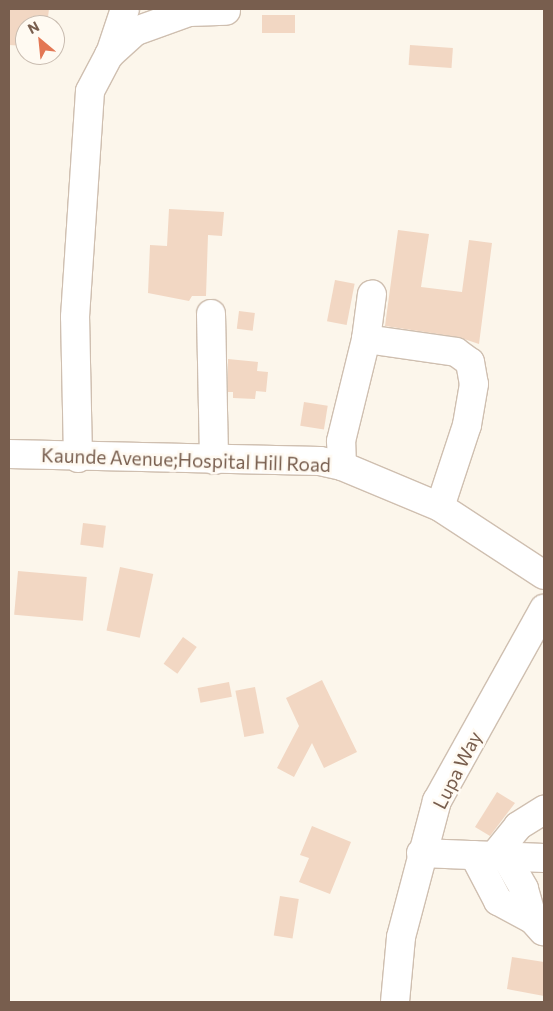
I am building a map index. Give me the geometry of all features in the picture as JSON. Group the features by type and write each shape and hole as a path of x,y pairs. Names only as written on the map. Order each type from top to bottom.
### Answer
{"street":[{"path":"78,458 75,317 85,122 90,91 109,55 125,9"},
{"path":"109,55 153,23 189,12 226,11"},
{"path":"342,466 341,441 366,339 372,294"},
{"path":"211,314 214,460"},
{"path":"366,339 456,352 470,362 474,384 467,425 440,507"},
{"name":"Kaunde Avenue;Hospital Hill Road","path":"9,454 78,458 214,460 342,466 440,507 544,575"},
{"name":"Lupa Way","path":"395,1002 400,937 421,853 437,801 544,609"},
{"path":"492,857 518,826 544,810"},
{"path":"421,853 544,858"},
{"path":"492,857 524,889 539,926"}],"building":[{"path":"9,9 49,9 48,15 15,15 15,45 9,45"},
{"path":"262,15 295,15 295,33 262,33"},
{"path":"410,45 453,48 452,68 409,65"},
{"path":"169,209 224,212 222,236 208,235 206,296 192,296 189,301 148,293 150,245 167,246"},
{"path":"398,230 429,234 421,287 462,292 469,240 492,243 479,344 458,337 385,326"},
{"path":"335,280 355,284 347,325 327,321"},
{"path":"239,311 255,313 253,331 237,329"},
{"path":"228,359 258,362 257,371 268,372 266,392 256,391 255,399 233,398 233,392 228,392"},
{"path":"304,402 328,406 324,429 300,426"},
{"path":"83,523 106,526 103,548 80,545"},
{"path":"120,567 153,574 140,638 106,631"},
{"path":"18,571 87,577 83,621 14,615"},
{"path":"183,637 197,647 177,674 164,664"},
{"path":"322,680 357,752 324,768 312,743 294,777 277,768 299,726 286,698"},
{"path":"229,682 232,697 200,703 198,688"},
{"path":"255,687 264,733 244,737 235,691"},
{"path":"497,792 515,803 490,836 475,827"},
{"path":"312,826 351,842 330,894 299,882 309,858 300,855"},
{"path":"280,896 299,899 293,938 274,936"},
{"path":"512,957 544,962 544,996 507,989"}]}
